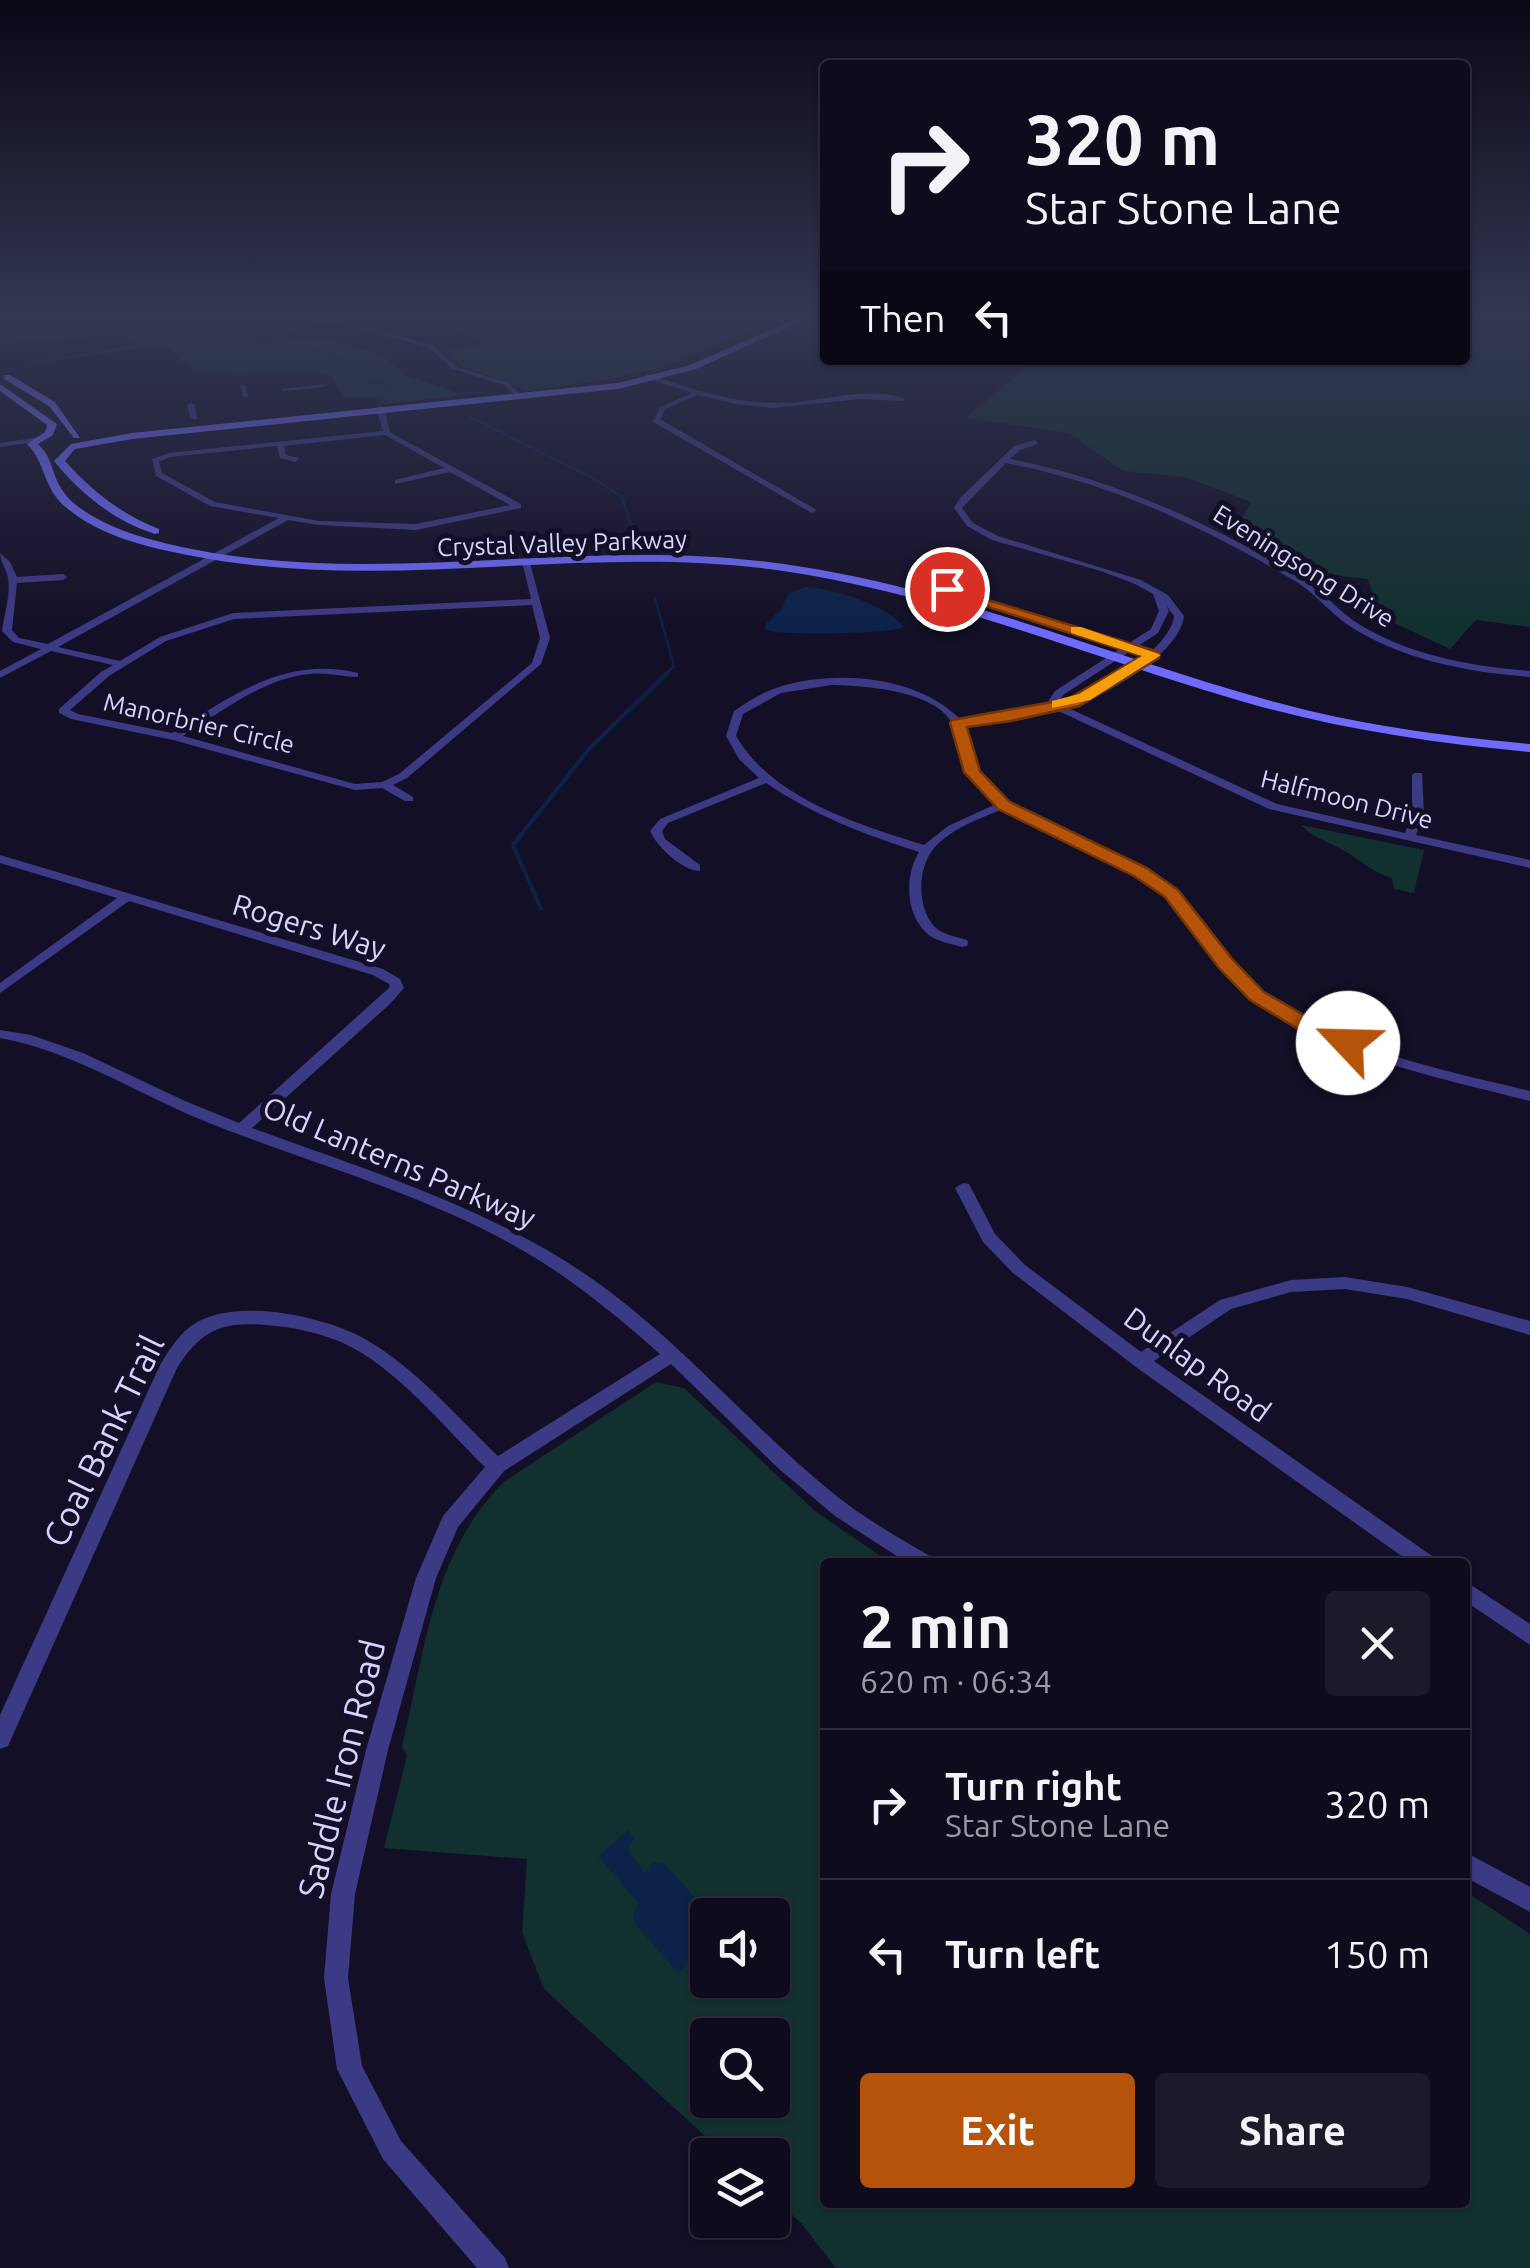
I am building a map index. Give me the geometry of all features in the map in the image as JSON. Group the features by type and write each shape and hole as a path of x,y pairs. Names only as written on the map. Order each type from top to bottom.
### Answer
{"main road":[{"name":"Crystal Valley Parkway","path":"45,419 53,429 39,444 52,488 79,512 140,540 209,557 362,572 678,559 829,573 933,597 1138,664 1325,719 1448,740 1530,748"},
{"name":"Crystal Valley Parkway","path":"62,419 76,441 58,462 102,506 160,532 225,548 368,562 657,549 817,560 934,585 1261,689 1347,710 1530,734"},
{"path":"39,444 296,419"}],"street":[{"path":"383,419 387,433"},
{"path":"657,419 812,511"},
{"path":"387,433 518,506 416,526 368,527 287,518 213,504 159,474 155,461 169,455 387,433"},
{"path":"958,723 1011,717 1085,697 1154,655 1173,639 1180,624 1174,608 1128,579 990,536 964,521 960,504 1021,446 1036,442"},
{"path":"0,447 39,444"},
{"path":"280,444 282,456 296,460"},
{"name":"Eveningsong Drive","path":"1004,460 1078,474 1156,502 1310,587 1350,623 1385,641 1456,663 1530,674"},
{"path":"398,482 452,469"},
{"path":"0,675 276,516"},
{"path":"225,548 287,518"},
{"path":"0,556 16,580 8,609 8,631 16,640 121,664"},
{"path":"408,799 384,785 430,757 536,664 545,638 526,565"},
{"path":"16,580 62,577"},
{"path":"1052,704 1059,693 1160,626 1164,611 1157,594"},
{"name":"Manorbrier Circle","path":"384,785 355,787 63,711 121,664 163,639 232,612 536,602"},
{"path":"174,737 266,684 324,671 354,676"},
{"path":"926,850 848,825 744,760 731,736 738,714 754,702 789,687 839,682 894,688 941,708 958,723 972,772 1004,805 1140,872 1172,894 1226,964 1257,996 1315,1030 1381,1055 1530,1096"},
{"name":"Halfmoon Drive","path":"1052,704 1273,807 1530,864"},
{"path":"1409,839 1418,814 1418,775"},
{"path":"696,868 660,841 656,831 664,821 769,778"},
{"path":"962,943 934,933 921,915 914,894 926,850 970,818 1004,805"},
{"name":"Rogers Way","path":"0,858 378,972 395,982 397,988 385,1001 241,1129"},
{"path":"0,989 127,897"},
{"name":"Old Lanterns Parkway","path":"0,1034 74,1057 241,1129 418,1198 508,1238 571,1272 624,1313 817,1491 872,1532 916,1558"},
{"name":"Dunlap Road","path":"963,1188 990,1238 1020,1269 1141,1362 1419,1558"},
{"path":"1141,1362 1226,1304 1291,1286 1345,1283 1407,1292 1530,1328"},
{"name":"Coal Bank Trail","path":"0,1738 170,1365 182,1343 207,1324 236,1318 289,1322 333,1331 361,1344 497,1466"},
{"name":"Saddle Iron Road","path":"495,2268 392,2150 350,2069 336,1978 343,1894 426,1578 450,1522 497,1466 670,1356"},
{"path":"1470,1594 1530,1636"},
{"path":"1470,1867 1530,1900"}],"green space":[{"path":"972,419 1530,419 1530,627 1476,620 1450,649 1352,603 1373,596 1368,579 1306,572 1240,521 1251,502 1185,477 1123,471 1069,433"},
{"path":"1301,825 1424,850 1414,893 1394,889 1392,878"},
{"path":"656,1382 684,1388 815,1511 883,1558 820,1558 820,2208 1470,2208 1470,1894 1530,1934 1530,2268 836,2268 790,2213 790,2138 707,2138 544,1989 522,1932 527,1859 384,1848 407,1756 402,1746 425,1640 446,1571 461,1539 505,1481"}],"water":[{"path":"805,587 859,599 904,627 835,633 766,630 765,625 781,609 789,593"},
{"path":"628,1830 634,1838 628,1850 644,1872 655,1862 665,1863 695,1898 690,1898 690,1961 678,1973 636,1925 633,1914 639,1904 598,1856"}],"waterway":[{"path":"473,419 591,477 622,497 632,528"},
{"path":"655,598 674,666 667,673"},
{"path":"541,909 513,845 589,749 667,673"}],"slow traffic":[{"path":"1058,704 1085,697 1154,655 1076,630"}],"route":[{"path":"947,589 1154,655 1074,702 1052,704 1011,717 958,723 972,772 1004,805 1140,872 1172,894 1226,964 1257,996 1315,1030 1348,1043"}]}
